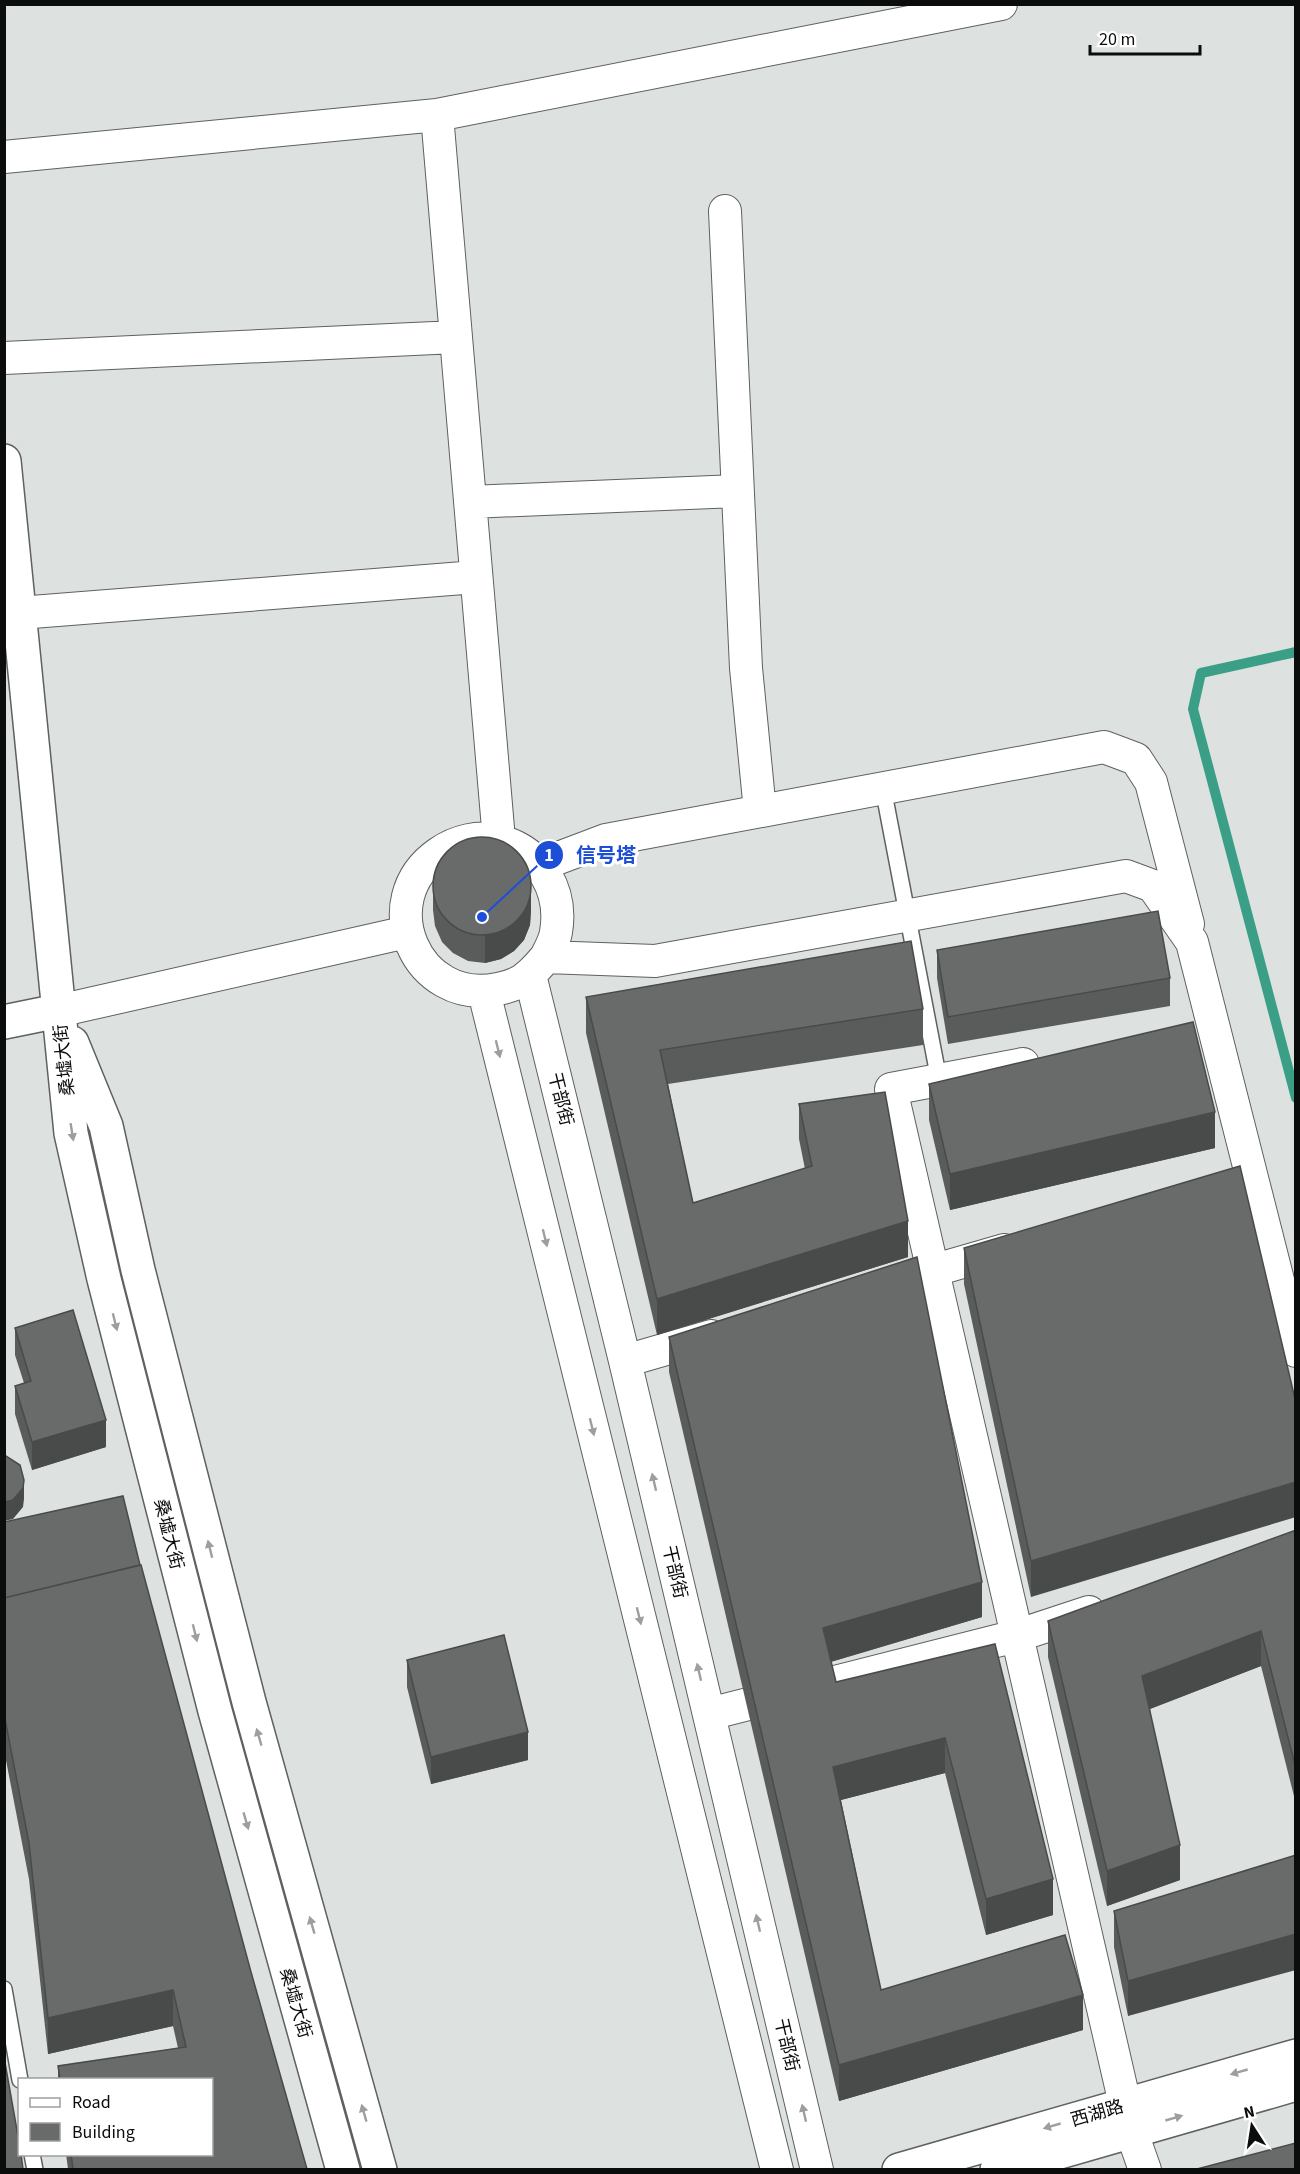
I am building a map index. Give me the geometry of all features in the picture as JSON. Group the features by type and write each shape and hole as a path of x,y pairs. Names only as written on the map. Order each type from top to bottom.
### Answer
{"main road":[{"path":"4,461 58,1011 4,1022"},
{"name":"桑墟大街","path":"58,1011 71,1133 104,1279 215,1712 343,2169"},
{"name":"桑墟大街","path":"58,1011 106,1126 138,1270 249,1702 380,2169"},
{"name":"西湖路","path":"997,2169 1128,2117 1296,2056"},
{"name":"西湖路","path":"899,2169 1128,2117 1296,2084"}],"street":[{"path":"4,157 437,115 1001,4"},
{"path":"437,115 499,840"},
{"path":"725,211 746,668 760,811"},
{"path":"4,358 456,337"},
{"path":"470,502 737,491"},
{"path":"19,613 476,577"},
{"path":"540,865 606,840 1104,747 1136,759 1151,782 1192,942 1203,1031 1241,1183 1296,1352"},
{"path":"474,839 499,840 522,849 540,865 553,886 559,910 556,935 538,966 508,987 484,992 458,988 434,976 417,957 407,932 405,906 413,881 428,860 450,845 474,839"},
{"path":"538,966 655,961 1125,876 1153,886 1192,942"},
{"path":"58,1011 407,932"},
{"name":"干部街","path":"538,966 625,1361 817,2169"},
{"path":"484,992 777,2169"},
{"path":"1054,1058 891,1089 1128,2117 1144,2169"},
{"path":"887,1284 1036,1241"},
{"path":"625,1361 739,1327"},
{"path":"709,1714 1016,1636 1117,1603"}],"lane":[{"path":"883,788 939,1080"},
{"path":"4,1989 20,2078"}],"building":[{"path":"482,837 501,841 516,852 527,867 531,886 527,905 516,920 501,931 482,935 463,931 448,920 437,905 433,886 437,867 448,852 463,841"},
{"path":"1158,911 1170,978 948,1017 937,950"},
{"path":"911,941 923,1009 660,1050 693,1203 812,1166 799,1104 885,1092 908,1221 657,1299 586,997"},
{"path":"1193,1022 1215,1112 950,1174 929,1084"},
{"path":"1240,1166 1296,1403 1296,1482 1031,1561 964,1248"},
{"path":"917,1257 982,1582 823,1628 836,1682 995,1644 1053,1879 986,1899 945,1738 833,1767 881,1990 1065,1935 1083,1995 839,2065 669,1337"},
{"path":"73,1310 106,1420 32,1442 15,1386 31,1381 15,1328"},
{"path":"4,1456 20,1465 24,1480 23,1488 13,1500 4,1502"},
{"path":"123,1496 140,1565 4,1598 4,1522"},
{"path":"1296,1530 1296,1769 1261,1631 1142,1676 1180,1845 1107,1871 1048,1621"},
{"path":"141,1565 307,2169 73,2169 71,2156 213,2156 213,2078 60,2078 58,2066 186,2047 173,1990 48,2018 29,1843 4,1714 4,1598"},
{"path":"504,1635 528,1732 431,1757 407,1660"},
{"path":"1296,1855 1296,1934 1128,1981 1114,1911"},
{"path":"4,2057 18,2136 18,2156 21,2156 23,2169 4,2169"},
{"path":"1296,2143 1296,2169 1197,2169"}],"waterway":[{"path":"1296,652 1201,673 1193,709 1296,1098"}],"place":[{"name":"信号塔","path":"482,917"}]}
